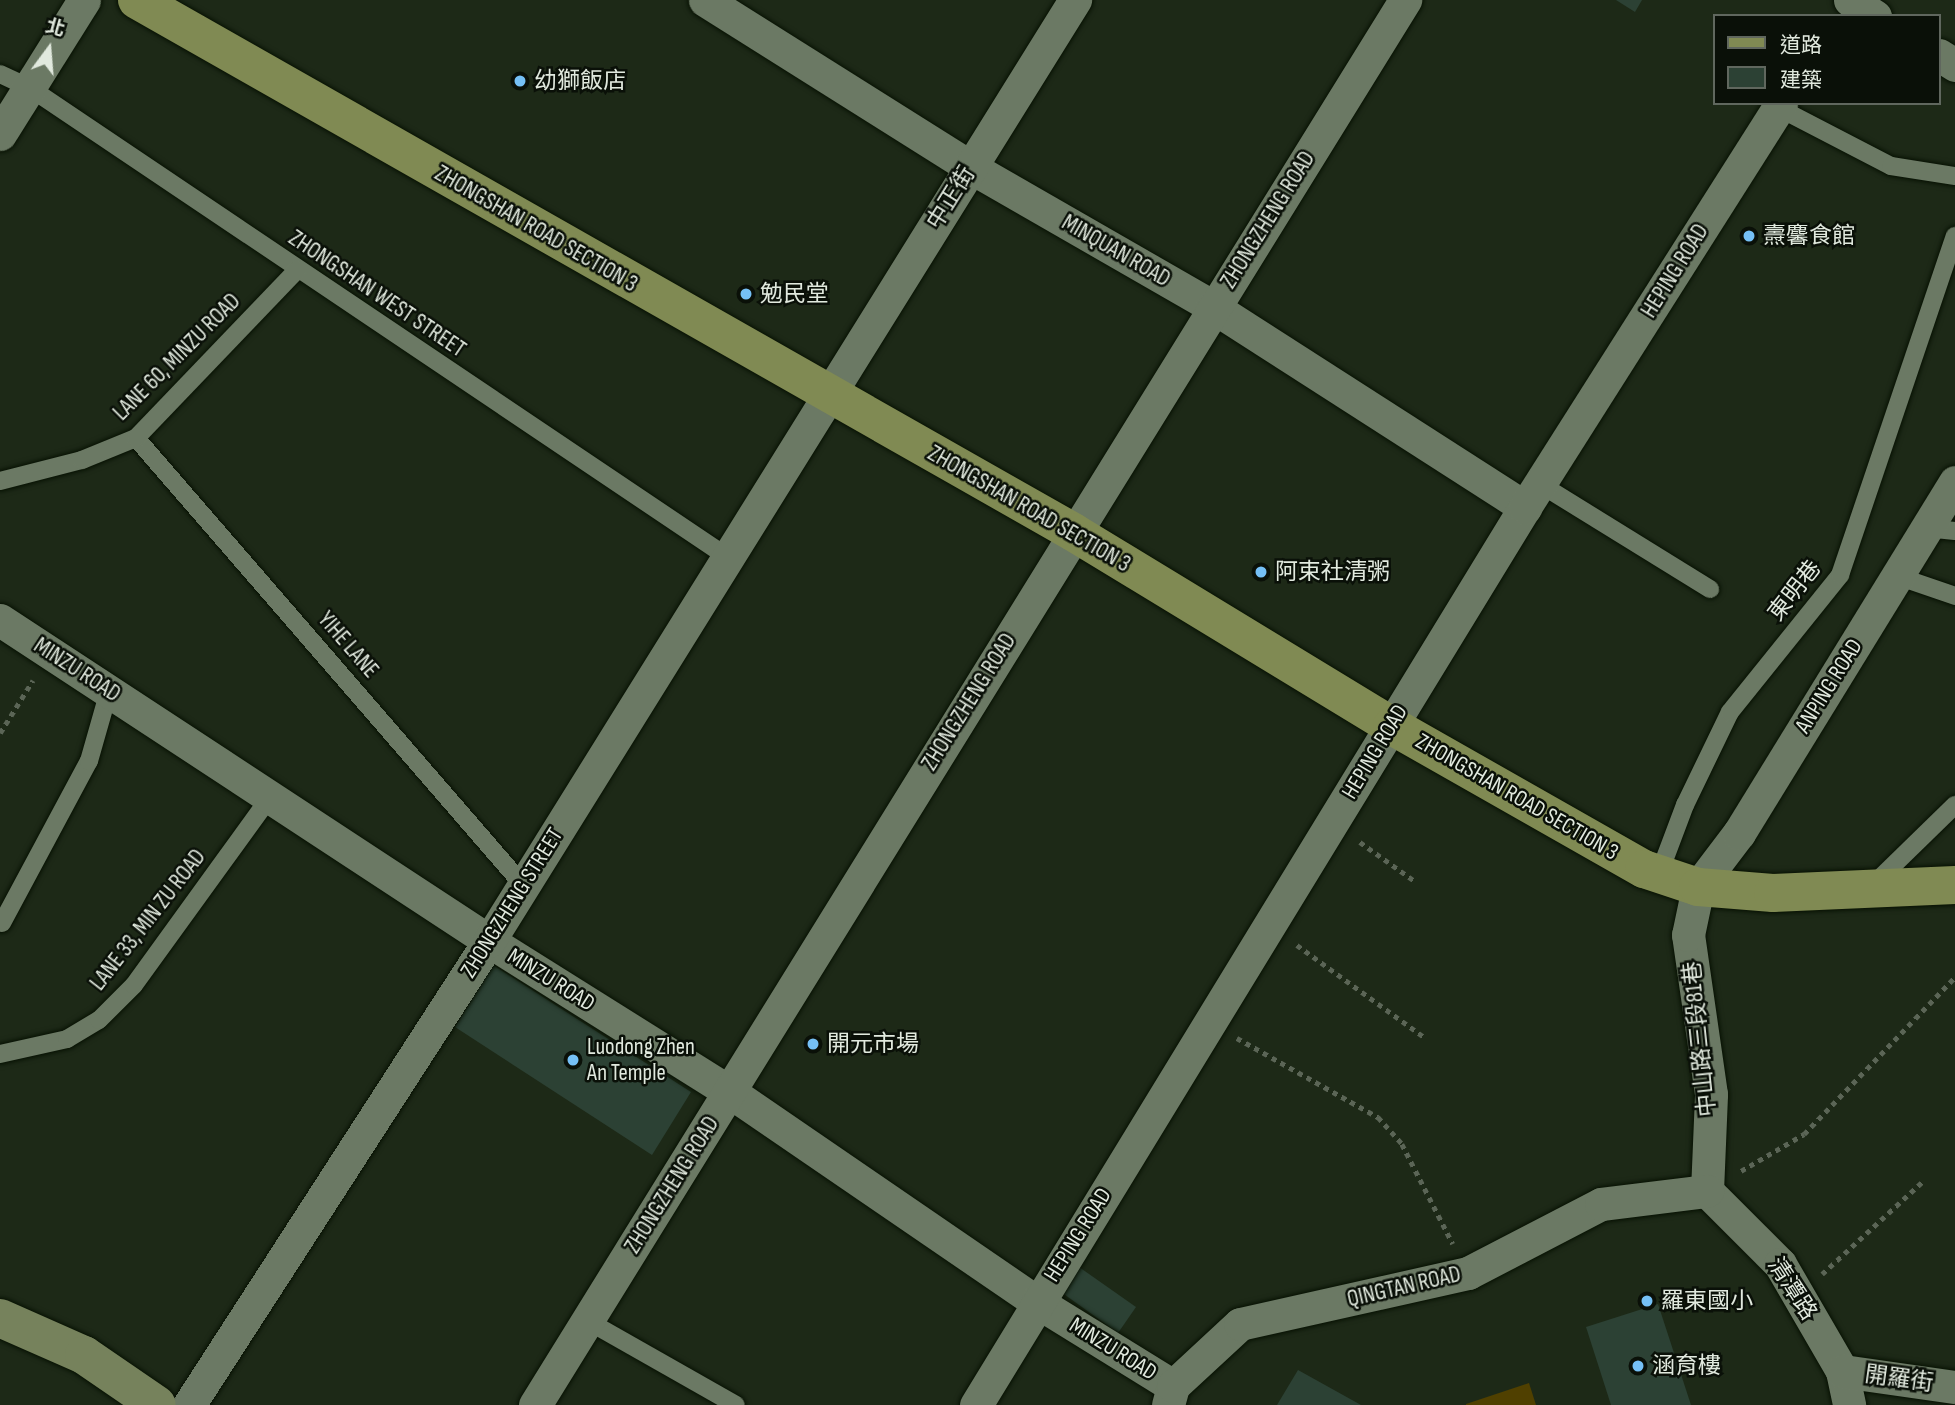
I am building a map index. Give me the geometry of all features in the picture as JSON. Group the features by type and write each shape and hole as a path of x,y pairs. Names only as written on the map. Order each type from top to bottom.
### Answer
{"main road":[{"name":"ZHONGSHAN ROAD SECTION 3","path":"137,0 827,396 1073,531 1391,726 1659,874 1698,887 1773,893 1955,885"}],"street":[{"path":"0,135 83,0"},
{"name":"中正街","path":"827,396 1075,0"},
{"name":"ZHONGZHENG ROAD","path":"534,1405 730,1092 1073,531 1405,0"},
{"path":"1850,0 1872,14"},
{"name":"MINQUAN ROAD","path":"723,5 970,167 1532,496"},
{"name":"HEPING ROAD","path":"976,1405 1532,496 1780,105"},
{"name":"ZHONGZHENG STREET","path":"188,1405 489,941 827,396"},
{"name":"ANPING ROAD","path":"1698,887 1739,832 1897,576 1941,529 1955,482"},
{"name":"MINZU ROAD","path":"0,620 489,941 730,1092 1171,1395"},
{"name":"中山路三段81巷","path":"1698,887 1688,935 1711,1094 1707,1191"},
{"name":"QINGTAN ROAD","path":"1171,1395 1240,1325 1468,1273 1601,1203 1707,1191"},
{"name":"清潭路","path":"1707,1191 1780,1264 1842,1371 1849,1405"},
{"path":"0,1318 83,1355 157,1405"},
{"name":"開羅街","path":"1842,1371 1955,1387"}],"lane":[{"name":"ZHONGSHAN WEST STREET","path":"0,75 30,88 726,556"},
{"path":"1780,105 1891,166 1955,176"},
{"name":"東明巷","path":"1659,874 1685,805 1730,712 1840,575 1955,236"},
{"name":"LANE 60, MINZU ROAD","path":"0,481 82,460 136,438 297,270"},
{"name":"YIHE LANE","path":"136,438 523,885"},
{"path":"1532,496 1710,589"},
{"path":"1897,576 1955,596"},
{"path":"2,923 89,761 109,691"},
{"name":"LANE 33, MIN ZU ROAD","path":"0,1054 67,1039 99,1020 134,985 271,796"},
{"path":"1870,888 1955,804"},
{"path":"588,1321 736,1405"}],"path":[{"path":"0,733 51,653"},
{"path":"1332,823 1416,882"},
{"path":"1269,925 1424,1037"},
{"path":"1707,1191 1804,1134 1955,977"},
{"path":"1209,1022 1378,1117 1402,1144 1468,1273"},
{"path":"1798,1296 1922,1182"}],"shaded area":[{"path":"1529,1383 1536,1405 1466,1405 1466,1404"}],"building":[{"path":"1616,0 1642,0 1635,12"},
{"name":"Luodong Zhen An Temple","path":"493,965 691,1092 652,1155 455,1027"},
{"path":"1079,1267 1136,1307 1118,1333 1061,1292"},
{"name":"涵育樓","path":"1658,1304 1691,1405 1611,1405 1586,1327"},
{"path":"1298,1370 1361,1405 1277,1405"}],"place":[{"name":"幼獅飯店","path":"520,81"},
{"name":"燾麘食館","path":"1749,236"},
{"name":"勉民堂","path":"746,294"},
{"name":"阿束社清粥","path":"1261,572"},
{"name":"開元市場","path":"813,1044"},
{"name":"Luodong Zhen An Temple","path":"573,1060"},
{"name":"羅東國小","path":"1647,1301"},
{"name":"涵育樓","path":"1638,1366"}]}
